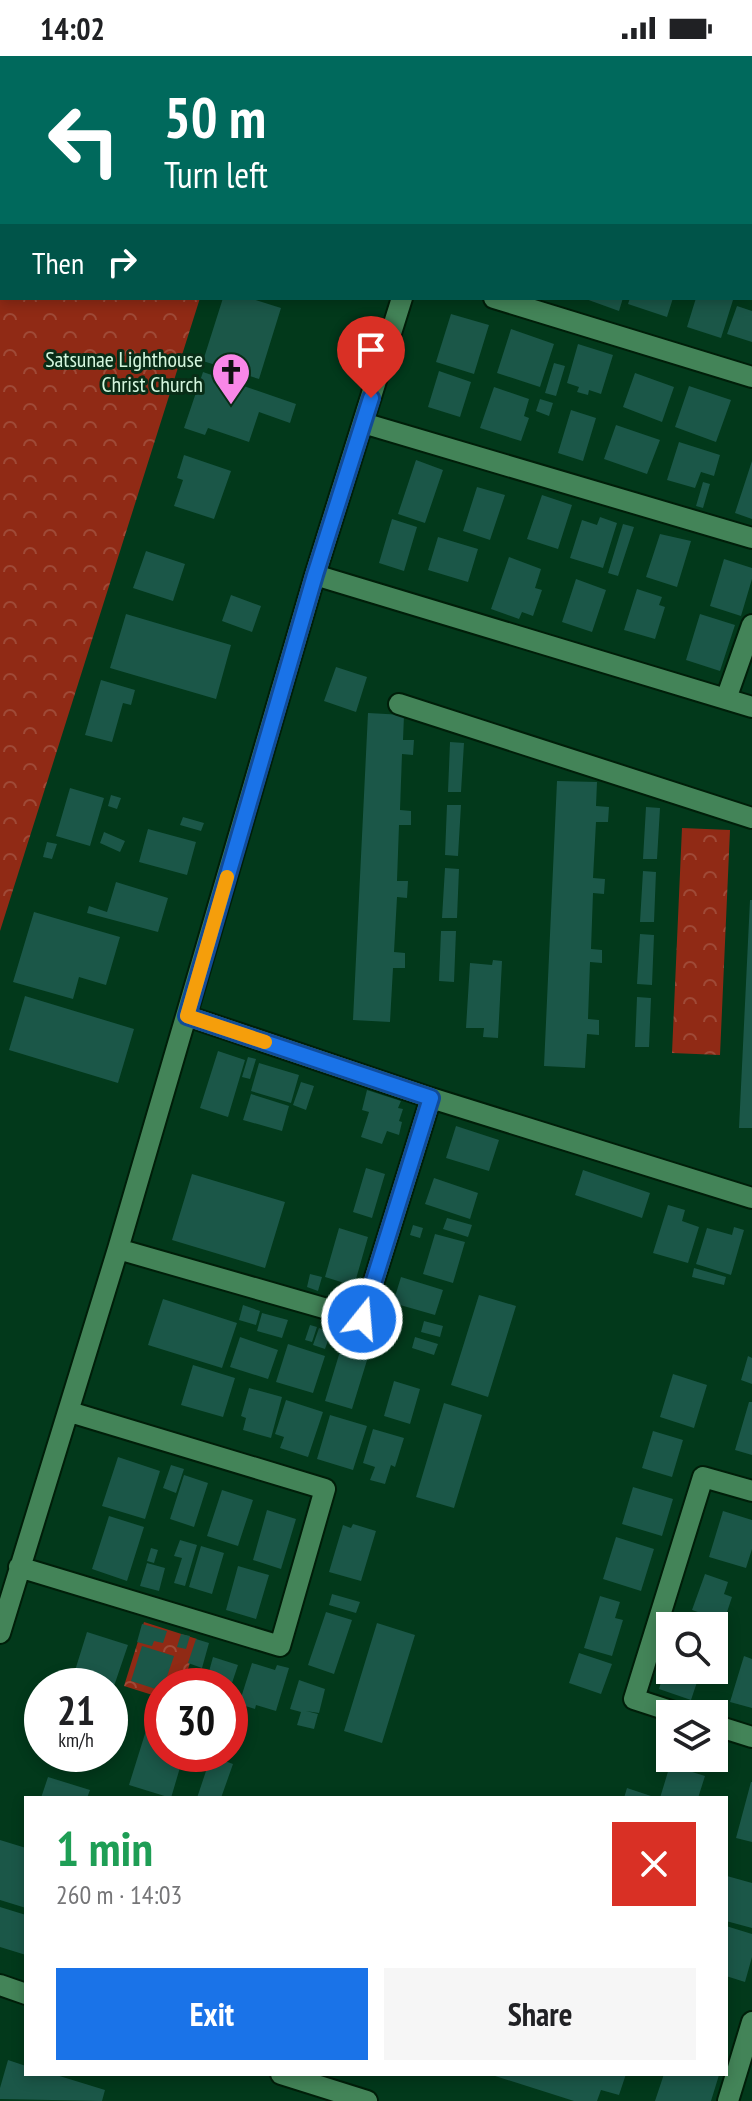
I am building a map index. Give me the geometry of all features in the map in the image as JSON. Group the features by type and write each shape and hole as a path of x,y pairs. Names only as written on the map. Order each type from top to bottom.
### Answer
{"street":[{"path":"0,1633 70,1412 315,575 401,300"},
{"path":"501,300 752,377"},
{"path":"363,423 752,538"},
{"path":"315,575 752,707"},
{"path":"726,699 752,625"},
{"path":"399,704 752,818"},
{"path":"187,1016 431,1098 752,1198"},
{"path":"118,1249 362,1319 431,1098"},
{"path":"19,1567 280,1646 325,1489 70,1412"},
{"path":"656,1706 634,1699 703,1477 752,1491"},
{"path":"728,1729 752,1737"},
{"path":"0,1985 24,1993"},
{"path":"728,2101 752,2022"},
{"path":"287,2076 367,2101"}],"green space":[{"path":"0,300 199,300 0,931"},
{"path":"682,828 730,830 720,1055 672,1053"},
{"path":"144,1622 197,1639 188,1668 144,1668 144,1692 128,1687 128,1673"}],"building":[{"path":"222,300 255,300 281,308 259,379 203,361"},
{"path":"589,300 622,300 619,311"},
{"path":"629,300 672,300 667,317 628,304"},
{"path":"695,300 733,300 721,338 687,327"},
{"path":"737,306 752,311 752,342 727,334"},
{"path":"451,314 489,325 474,374 436,362"},
{"path":"511,329 554,344 540,387 497,373"},
{"path":"578,344 613,355 601,394 589,390 588,395 577,392 579,387 567,383"},
{"path":"554,363 565,366 556,396 545,393"},
{"path":"439,371 471,382 460,417 428,407"},
{"path":"203,372 296,404 290,423 259,412 249,442 208,428 205,435 184,428"},
{"path":"635,373 674,387 662,422 623,407"},
{"path":"689,386 731,400 716,442 675,427"},
{"path":"494,387 529,399 524,416 529,418 521,441 480,428"},
{"path":"540,399 553,403 549,416 536,411"},
{"path":"571,410 596,418 583,461 558,453"},
{"path":"616,425 660,440 647,474 604,459"},
{"path":"679,442 720,455 714,476 701,472 695,488 667,480"},
{"path":"184,455 231,471 214,519 174,506 183,480 177,478"},
{"path":"416,460 443,470 425,523 398,514"},
{"path":"752,461 752,519 735,513"},
{"path":"703,482 710,484 703,508 696,506"},
{"path":"477,487 505,495 490,540 463,531"},
{"path":"542,495 572,505 558,549 527,539"},
{"path":"600,517 617,523 603,568 570,558 582,520 597,525"},
{"path":"392,519 417,527 404,571 379,563"},
{"path":"623,524 634,527 618,576 608,573"},
{"path":"660,534 691,541 677,587 646,577"},
{"path":"438,537 478,549 468,582 428,570"},
{"path":"146,551 185,564 173,601 133,588"},
{"path":"509,557 541,569 535,588 542,590 533,616 522,612 519,619 491,609"},
{"path":"724,559 752,568 752,579 741,616 710,606"},
{"path":"576,579 606,590 592,632 562,622"},
{"path":"637,589 662,597 659,605 665,607 655,639 624,630"},
{"path":"231,595 261,606 252,632 222,621"},
{"path":"126,614 231,645 216,699 110,668"},
{"path":"700,614 735,625 720,671 686,660"},
{"path":"336,667 367,677 356,712 324,701"},
{"path":"101,680 135,690 131,705 123,703 112,742 85,735"},
{"path":"368,713 404,715 403,740 414,740 413,755 402,754 400,810 411,811 411,825 399,825 397,881 408,881 407,898 397,897 394,952 405,953 405,968 393,968 390,1022 353,1020"},
{"path":"450,742 464,743 461,792 448,792"},
{"path":"557,781 597,782 596,806 609,807 608,822 596,822 593,878 605,879 604,894 593,893 591,949 602,950 602,963 590,962 588,1019 599,1020 599,1035 587,1034 585,1068 544,1066"},
{"path":"70,788 104,798 90,846 56,836"},
{"path":"111,795 121,798 117,809 108,806"},
{"path":"447,805 461,805 458,856 445,855"},
{"path":"646,807 660,808 657,859 643,859"},
{"path":"183,817 204,823 201,831 180,825"},
{"path":"148,829 196,842 187,875 139,862"},
{"path":"104,832 125,841 120,852 100,843"},
{"path":"47,842 57,844 52,859 43,857"},
{"path":"445,868 459,869 457,918 442,918"},
{"path":"643,871 656,872 654,922 640,922"},
{"path":"116,882 168,898 158,932 87,913 89,906 107,912"},
{"path":"750,900 752,1128 739,1128"},
{"path":"34,912 120,937 106,985 79,977 73,999 13,982"},
{"path":"441,931 456,931 454,982 439,981"},
{"path":"640,934 654,935 652,985 637,984"},
{"path":"493,960 502,961 498,1038 483,1037 484,1028 466,1028 470,963 492,965"},
{"path":"25,996 134,1029 118,1083 9,1050"},
{"path":"637,997 651,998 649,1047 635,1047"},
{"path":"218,1051 245,1060 228,1117 200,1108"},
{"path":"248,1057 256,1059 250,1079 242,1077"},
{"path":"259,1063 299,1075 291,1103 251,1091"},
{"path":"301,1082 314,1086 306,1110 293,1105"},
{"path":"367,1090 401,1101 398,1108 403,1109 399,1135 387,1131 382,1144 361,1137 369,1112 362,1110"},
{"path":"251,1094 289,1106 282,1131 243,1120"},
{"path":"456,1126 499,1140 489,1171 446,1158"},
{"path":"366,1168 385,1174 372,1218 353,1212"},
{"path":"583,1170 650,1193 642,1218 575,1195"},
{"path":"192,1174 285,1202 265,1268 172,1240"},
{"path":"434,1178 478,1193 470,1219 425,1204"},
{"path":"668,1205 685,1210 682,1221 699,1227 688,1263 653,1253"},
{"path":"447,1218 472,1225 468,1237 443,1229"},
{"path":"413,1225 423,1228 420,1238 410,1235"},
{"path":"734,1227 744,1230 731,1275 696,1264 707,1228 732,1235"},
{"path":"339,1228 368,1237 354,1286 325,1277"},
{"path":"435,1234 465,1242 453,1283 423,1274"},
{"path":"694,1268 726,1277 724,1285 692,1277"},
{"path":"310,1274 322,1277 318,1291 307,1287"},
{"path":"401,1277 443,1290 435,1315 393,1303"},
{"path":"479,1295 516,1306 488,1397 451,1385"},
{"path":"163,1299 237,1323 222,1368 148,1345"},
{"path":"243,1305 260,1311 256,1325 239,1320"},
{"path":"262,1313 288,1320 282,1338 257,1331"},
{"path":"424,1321 443,1326 440,1337 421,1332"},
{"path":"310,1325 317,1327 312,1342 305,1340"},
{"path":"319,1328 331,1332 325,1349 313,1345"},
{"path":"240,1337 278,1350 268,1379 230,1367"},
{"path":"415,1337 438,1344 434,1355 412,1348"},
{"path":"288,1344 325,1356 313,1393 276,1382"},
{"path":"341,1348 368,1357 352,1409 325,1401"},
{"path":"748,1356 752,1358 752,1384 741,1380"},
{"path":"193,1365 235,1378 223,1417 181,1405"},
{"path":"673,1374 707,1385 694,1428 660,1417"},
{"path":"394,1381 420,1389 410,1424 384,1416"},
{"path":"249,1388 282,1397 271,1438 243,1430 246,1418 241,1416"},
{"path":"286,1400 323,1412 308,1457 280,1448 284,1437 275,1434"},
{"path":"749,1402 752,1402 752,1455 735,1450"},
{"path":"444,1403 482,1415 454,1508 416,1497"},
{"path":"330,1415 367,1426 353,1470 317,1459"},
{"path":"373,1429 404,1438 395,1467 391,1465 385,1484 370,1480 375,1467 363,1463"},
{"path":"653,1431 683,1440 672,1477 642,1468"},
{"path":"118,1457 160,1471 145,1519 102,1506"},
{"path":"171,1465 184,1469 176,1493 163,1488"},
{"path":"184,1475 208,1483 194,1527 170,1519"},
{"path":"633,1487 673,1499 662,1536 622,1524"},
{"path":"222,1490 253,1500 238,1546 207,1536"},
{"path":"267,1510 296,1519 281,1569 253,1560"},
{"path":"723,1511 752,1520 752,1549 746,1568 709,1557"},
{"path":"109,1516 144,1527 127,1581 92,1569"},
{"path":"353,1524 376,1531 361,1581 329,1572 343,1525 351,1528"},
{"path":"616,1537 654,1549 641,1591 603,1579"},
{"path":"180,1540 197,1545 185,1586 174,1583 182,1558 174,1556"},
{"path":"201,1546 224,1553 212,1594 189,1587"},
{"path":"151,1548 158,1550 154,1563 147,1561"},
{"path":"147,1563 165,1568 159,1591 140,1586"},
{"path":"238,1566 269,1575 256,1619 226,1610"},
{"path":"705,1574 728,1582 724,1594 732,1597 727,1612 692,1610"},
{"path":"332,1594 360,1602 356,1613 329,1605"},
{"path":"600,1596 620,1602 615,1618 623,1620 612,1656 584,1648"},
{"path":"326,1612 352,1620 334,1674 308,1665"},
{"path":"377,1623 415,1635 382,1743 344,1731"},
{"path":"142,1624 167,1631 163,1643 154,1641 152,1646 137,1642"},
{"path":"87,1632 128,1645 120,1668 76,1668"},
{"path":"181,1634 190,1636 186,1649 177,1647"},
{"path":"196,1639 209,1643 202,1668 188,1663"},
{"path":"142,1646 174,1656 170,1668 144,1668 144,1685 131,1681"},
{"path":"579,1653 612,1664 601,1694 569,1683"},
{"path":"744,1656 752,1659 752,1708 730,1702"},
{"path":"213,1657 238,1665 237,1668 210,1668"},
{"path":"252,1663 275,1670 277,1665 289,1668 276,1711 256,1705 255,1709 248,1707 248,1676"},
{"path":"299,1680 325,1689 319,1713 306,1711 318,1714 314,1729 297,1725 301,1712 290,1709"},
{"path":"661,1684 696,1684 691,1700 659,1689"},
{"path":"144,1737 144,1772 179,1772 172,1796 129,1785"},
{"path":"206,1772 230,1772 222,1796 198,1796"},
{"path":"668,1772 692,1772 705,1776 699,1796 661,1796"},
{"path":"48,1777 90,1790 88,1796 42,1796"},
{"path":"752,1782 752,1842 736,1838"},
{"path":"627,1788 651,1796 625,1796"},
{"path":"0,1840 24,1847 24,1907 0,1900"},
{"path":"728,1876 752,1883 752,1928 728,1922"},
{"path":"0,1907 24,1914 24,1954 0,1947"},
{"path":"728,1927 752,1934 752,1957 745,1982 728,1977"},
{"path":"8,2060 24,2065 24,2076 60,2076 105,2090 102,2101 0,2099"},
{"path":"495,2076 625,2076 619,2095 601,2090 597,2101 574,2101"},
{"path":"663,2076 719,2076 711,2101 655,2101"}],"slow traffic":[{"path":"227,877 187,1016 265,1042"}],"place":[{"name":"Satsunae Lighthouse Christ Church","path":"231,406"}],"route":[{"path":"362,1319 431,1098 187,1016 315,575 371,398"}]}
